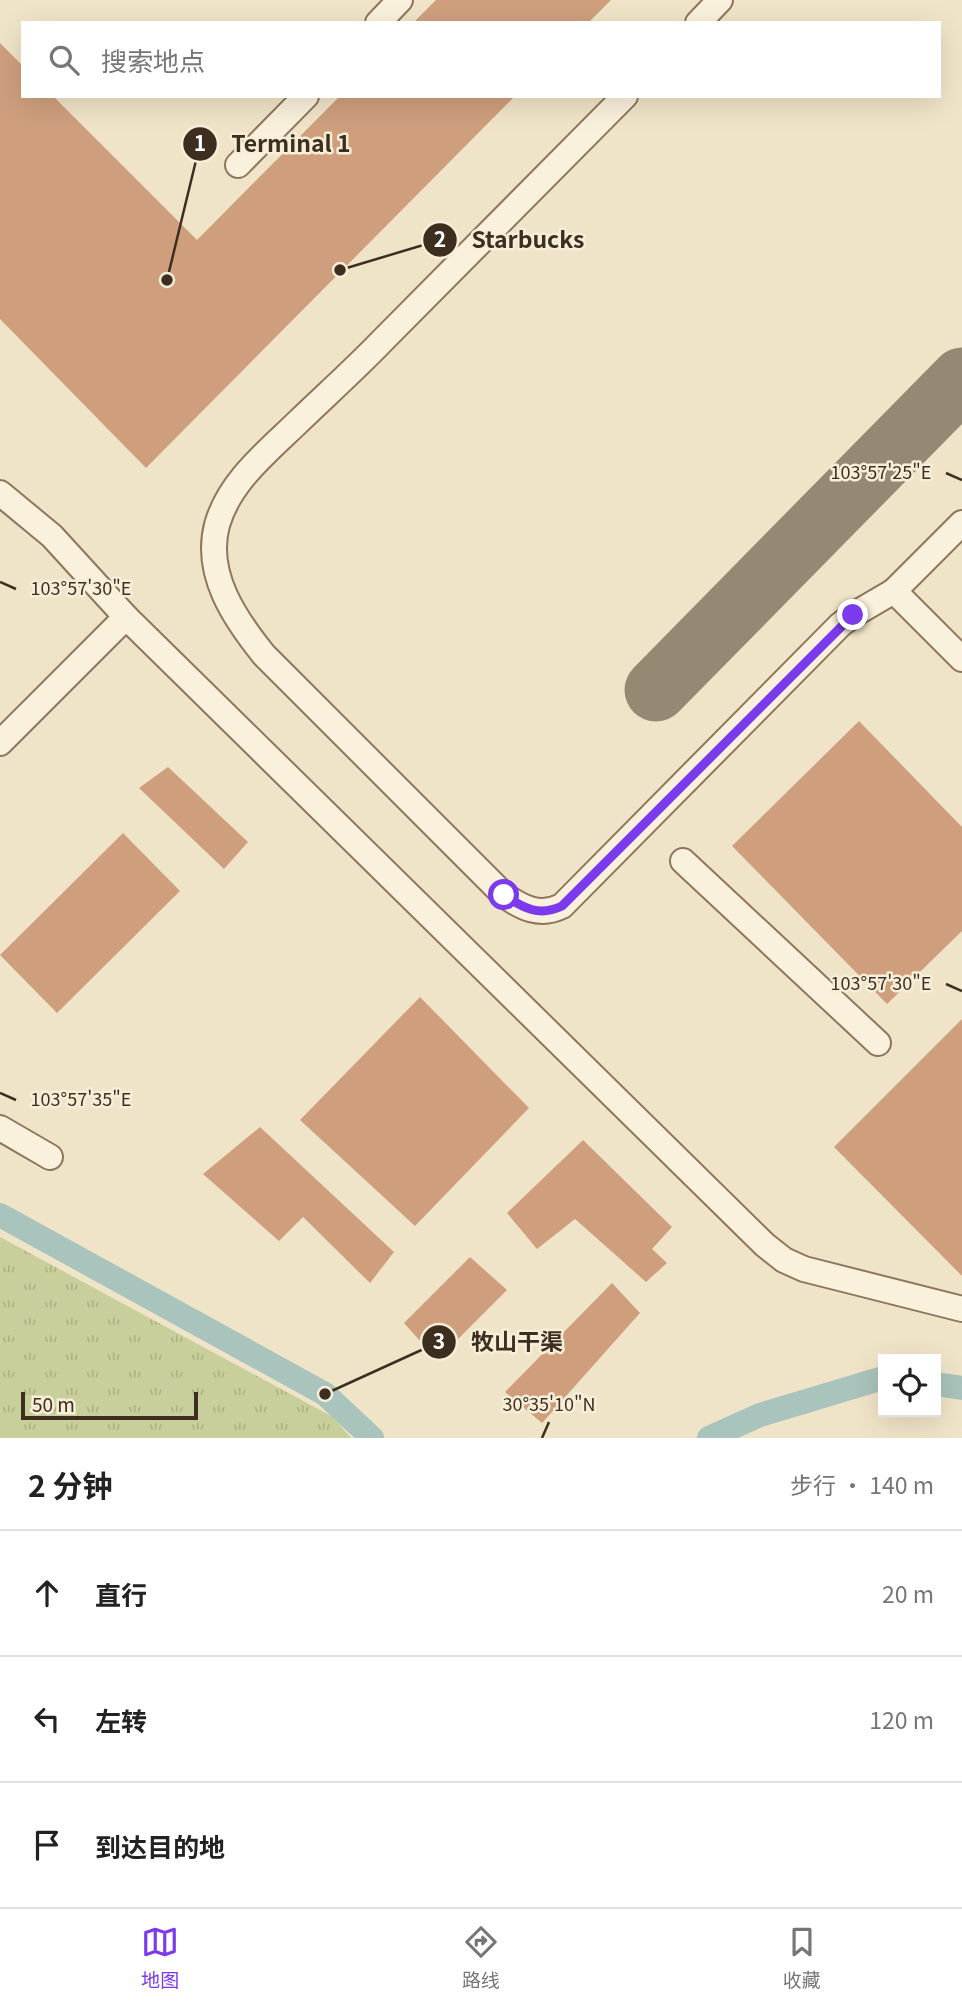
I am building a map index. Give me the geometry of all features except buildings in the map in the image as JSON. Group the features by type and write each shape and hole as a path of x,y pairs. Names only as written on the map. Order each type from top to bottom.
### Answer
{"lane":[{"path":"379,21 400,0"},
{"path":"700,21 720,0"},
{"path":"238,165 304,98"},
{"path":"623,98 380,343 247,471 238,484 222,512 214,544 216,567 224,594 238,622 264,655 504,895 530,910 548,911 562,906 840,625 894,591 962,523"},
{"path":"0,493 52,536 126,617 765,1245 784,1260 804,1269 962,1309"},
{"path":"894,591 962,659"},
{"path":"0,743 126,617"},
{"path":"683,862 878,1043"},
{"path":"0,1128 50,1157"}],"green space":[{"path":"0,1237 333,1417 351,1438 0,1438"}],"waterway":[{"path":"0,1215 325,1394 372,1438"},
{"path":"709,1438 760,1415 878,1380"},
{"path":"941,1385 962,1388"}],"taxiway":[{"path":"656,690 962,379"}],"place":[{"name":"Starbucks","path":"340,270"},
{"name":"Terminal 1","path":"167,280"},
{"name":"牧山干渠","path":"325,1394"}],"route":[{"path":"504,895 521,906 539,912 562,906 840,625 853,615"}]}
